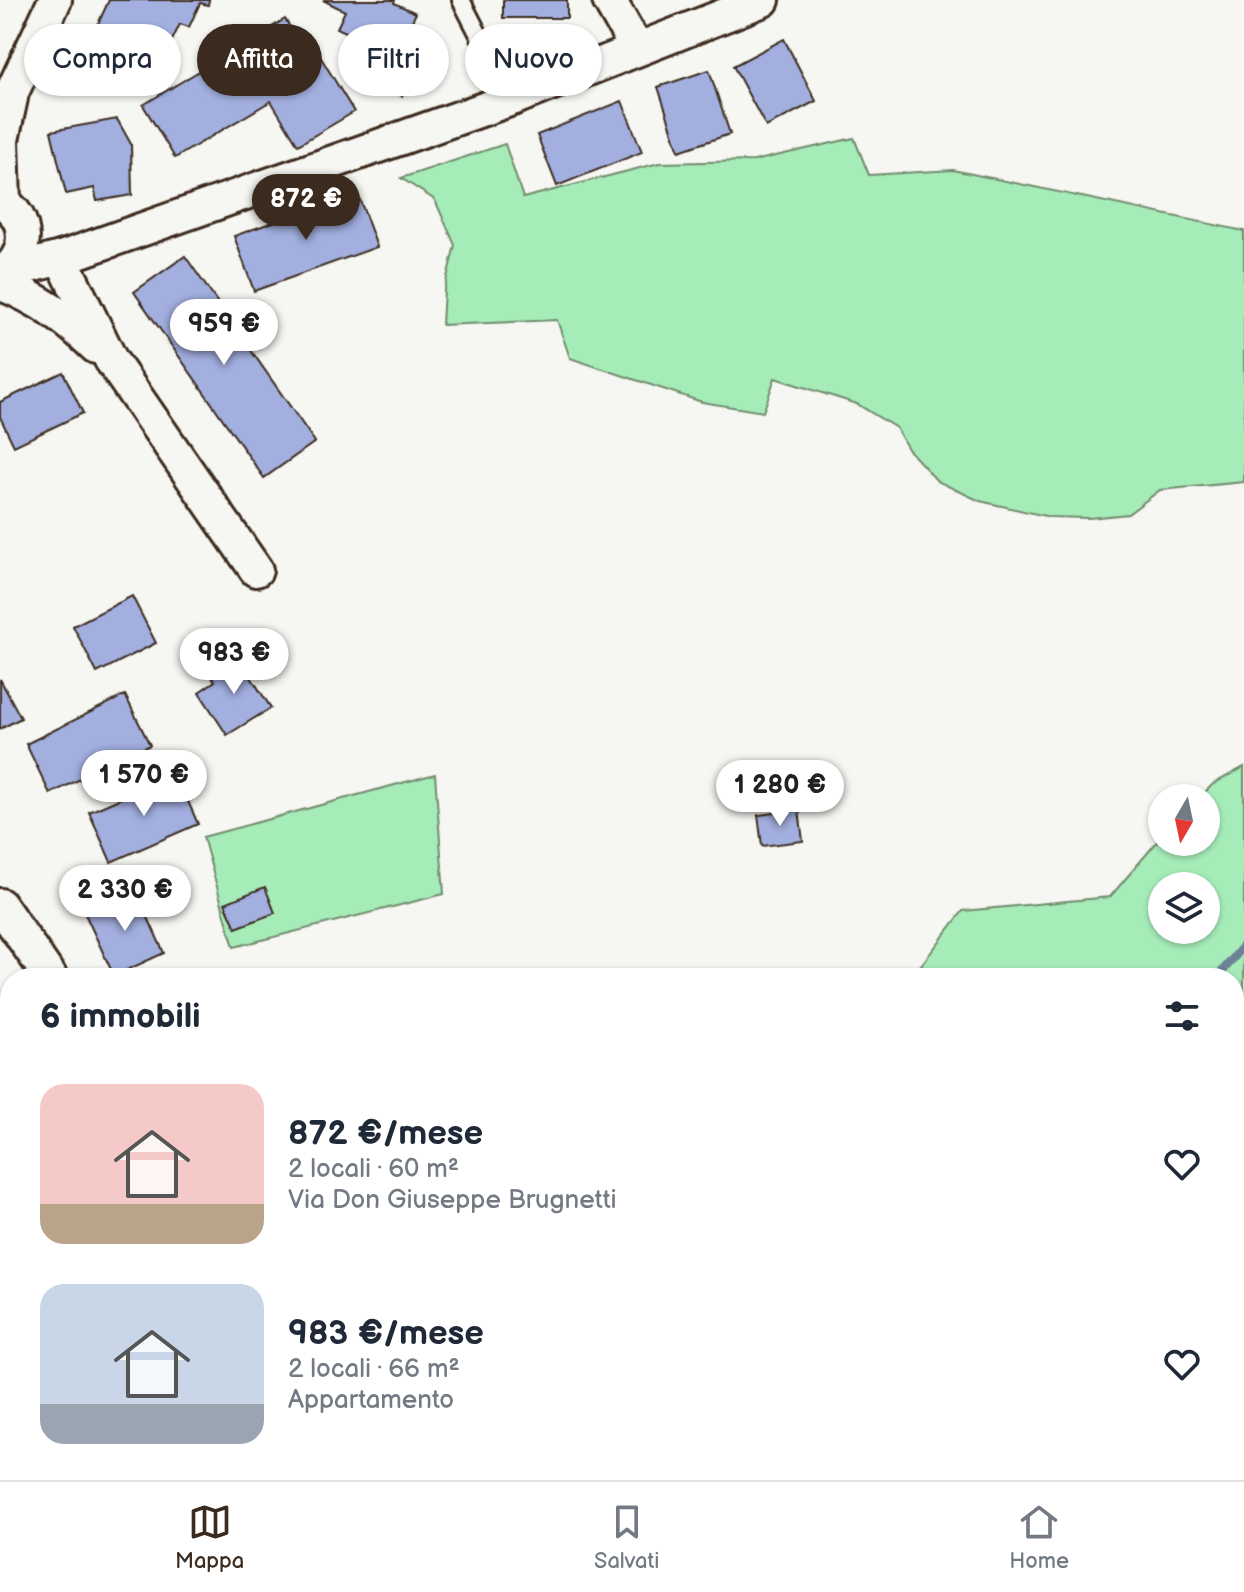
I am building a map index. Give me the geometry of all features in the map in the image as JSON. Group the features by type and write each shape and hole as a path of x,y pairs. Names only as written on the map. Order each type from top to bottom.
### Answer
{"street":[{"path":"1,277 19,254 23,231 20,220 2,201 2,140 6,108 55,0"},
{"path":"609,0 637,49"},
{"path":"1,277 512,99 763,0"},
{"path":"23,231 76,253 111,360"},
{"path":"1,277 64,317 111,360 256,570"},
{"path":"0,905 44,968"}],"lane":[{"path":"461,0 512,99"}],"green space":[{"path":"854,138 869,175 953,170 1244,231 1244,482 1160,490 1128,514 1089,518 1050,517 980,501 937,481 908,449 896,428 857,404 775,378 763,412 702,402 570,358 557,320 442,325 444,290 455,245 435,200 401,178 505,144 523,198 659,163 754,161"},
{"path":"1244,767 1244,968 919,968 963,911 1110,897 1148,852 1148,856 1220,856 1220,784 1213,784"},
{"path":"435,774 444,894 234,947 203,837"}],"building":[{"path":"109,0 209,0 208,5 200,3 189,27 181,24 98,24"},
{"path":"323,0 395,0 394,3 416,13 410,24 339,24 345,11"},
{"path":"503,0 567,0 567,18 503,18"},
{"path":"784,39 816,101 766,127 733,66"},
{"path":"322,59 338,86 338,96 344,96 354,112 298,145 271,101 175,158 143,105 158,96 181,96 181,82 197,72 197,96 322,96"},
{"path":"709,70 730,134 679,151 658,87"},
{"path":"622,101 642,152 557,186 537,135"},
{"path":"117,119 131,144 132,195 97,201 94,188 66,194 51,131"},
{"path":"357,192 377,247 254,291 234,236"},
{"path":"185,256 315,442 264,478 134,292"},
{"path":"63,372 83,413 14,446 0,417 0,402"},
{"path":"132,596 156,643 97,673 73,626"},
{"path":"236,654 271,708 227,735 199,692 215,681 208,671"},
{"path":"0,679 21,718 0,729"},
{"path":"125,695 150,745 50,794 26,744"},
{"path":"176,774 198,824 111,862 89,812"},
{"path":"799,810 803,841 762,846 758,815"},
{"path":"265,887 275,913 236,928 225,903"},
{"path":"136,891 164,953 131,968 110,968 85,914"}],"waterway":[{"path":"1225,968 1244,945"}]}
